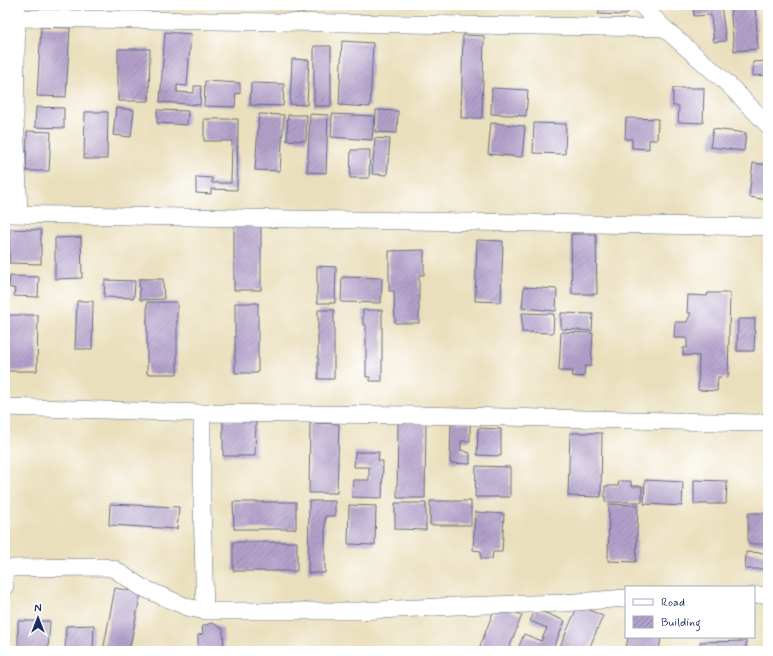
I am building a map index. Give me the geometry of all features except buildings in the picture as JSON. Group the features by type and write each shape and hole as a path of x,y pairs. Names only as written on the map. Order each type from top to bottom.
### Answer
{"street":[{"path":"635,28 642,6 664,28 728,84 768,125"},
{"path":"664,28 18,12 12,214 768,227"},
{"path":"5,407 202,413 419,415 742,423 768,422"},
{"path":"202,413 202,504 205,611"},
{"path":"5,586 5,568 109,568 141,587 163,597 187,607 205,611 359,611 456,606 564,603 625,598"},
{"path":"755,595 768,595"}]}
